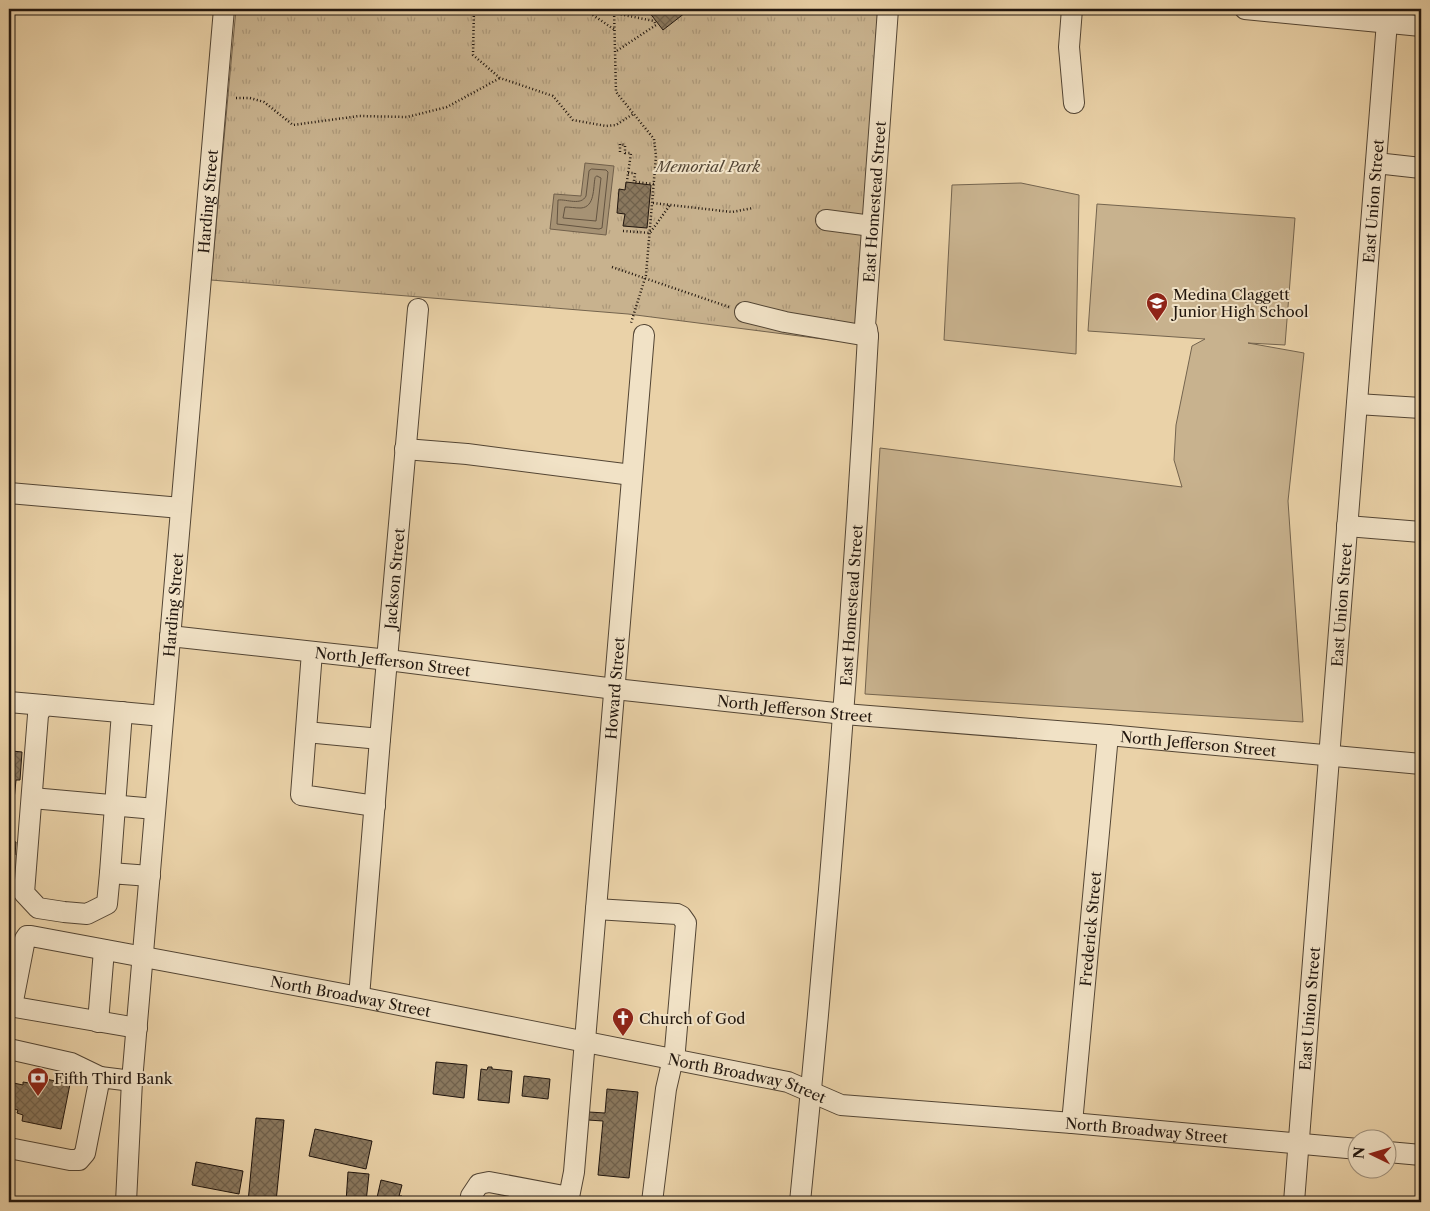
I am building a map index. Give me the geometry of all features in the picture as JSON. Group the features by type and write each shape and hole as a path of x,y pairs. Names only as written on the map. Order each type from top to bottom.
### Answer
{"street":[{"name":"Harding Street","path":"126,1202 132,1080 224,9"},
{"name":"East Homestead Street","path":"800,1202 844,714 868,336 868,329 865,326 888,9"},
{"path":"1072,9 1069,47 1074,103"},
{"path":"1245,9 1388,16 1421,26"},
{"name":"East Union Street","path":"1294,1202 1388,16"},
{"path":"1376,163 1421,168"},
{"path":"826,220 872,226"},
{"name":"Jackson Street","path":"359,998 418,309"},
{"path":"745,312 785,322 868,336"},
{"name":"Howard Street","path":"568,1199 574,1172 644,335"},
{"path":"1357,404 1421,408"},
{"path":"405,449 467,454 632,475"},
{"path":"9,493 181,508"},
{"path":"1347,526 1421,532"},
{"name":"North Jefferson Street","path":"170,636 844,714 1421,764"},
{"path":"312,652 301,796 375,806"},
{"path":"9,702 163,716"},
{"path":"44,706 38,715 24,894 38,908 87,914 107,904 122,712"},
{"path":"306,732 380,739"},
{"name":"Frederick Street","path":"1072,1123 1108,736"},
{"path":"32,798 155,809"},
{"path":"110,873 150,876"},
{"path":"596,909 673,914 681,916 686,927 678,1028 666,1089 652,1202"},
{"name":"North Broadway Street","path":"10,1006 25,939 28,936 359,998 788,1082 841,1105 1072,1123 1348,1148"},
{"path":"98,1022 104,950"},
{"path":"10,1006 137,1028"},
{"path":"9,1050 71,1063 100,1077 132,1080"},
{"path":"9,1148 70,1160 79,1160 85,1153 100,1077"},
{"path":"1398,1153 1421,1155"},
{"path":"470,1202 471,1196 479,1184 489,1182 568,1199"}],"path":[{"path":"474,9 473,55 500,78 553,96 573,120 606,126 616,125 633,114"},
{"path":"584,9 615,30"},
{"path":"614,13 654,22 656,25 615,52"},
{"path":"236,98 250,98 264,102 293,125 360,116 407,117 447,107 500,78"},
{"path":"620,152 620,144 625,145 625,152 631,153 627,181"},
{"path":"628,172 635,173 634,182 654,184"},
{"path":"653,203 732,212 753,208"},
{"path":"623,231 650,233 670,205"},
{"path":"612,267 745,312"}],"green space":[{"name":"Memorial Park","path":"236,9 878,9 854,343 628,314 211,280"},
{"path":"1021,183 1079,195 1076,354 944,340 952,185"},
{"path":"1097,204 1295,218 1285,345 1248,343 1304,353 1288,501 1303,722 865,694 880,448 1182,487 1174,460 1176,425 1192,346 1205,339 1088,331"}],"water":[{"path":"585,163 614,166 606,235 550,229 554,194 581,196"}],"building":[{"path":"653,9 690,9 663,30 649,12"},
{"path":"626,182 651,185 647,228 623,226 625,214 617,213 619,189 625,190"},
{"path":"9,741 13,742 12,751 22,752 20,780 16,780 10,841 16,842 15,855 9,855"},
{"path":"436,1062 467,1065 464,1098 433,1094"},
{"path":"488,1067 512,1071 509,1103 478,1100 481,1069 487,1070"},
{"name":"Fifth Third Bank","path":"31,1076 70,1084 61,1129 22,1121 23,1115 17,1113 18,1110 9,1108 9,1082 23,1085 23,1082 29,1083"},
{"path":"524,1076 550,1079 548,1099 522,1096"},
{"path":"607,1089 638,1092 629,1178 598,1175 603,1121 588,1120 589,1112 605,1113"},
{"path":"256,1118 284,1120 276,1202 248,1202"},
{"path":"315,1129 372,1141 366,1169 309,1156"},
{"path":"196,1162 243,1171 239,1194 192,1185"},
{"path":"348,1172 369,1174 366,1202 346,1202"},
{"path":"381,1180 402,1185 399,1196 402,1196 400,1202 376,1202"}],"place":[{"name":"Medina Claggett Junior High School","path":"1157,322"},
{"name":"Church of God","path":"623,1037"},
{"name":"Fifth Third Bank","path":"38,1097"}]}
